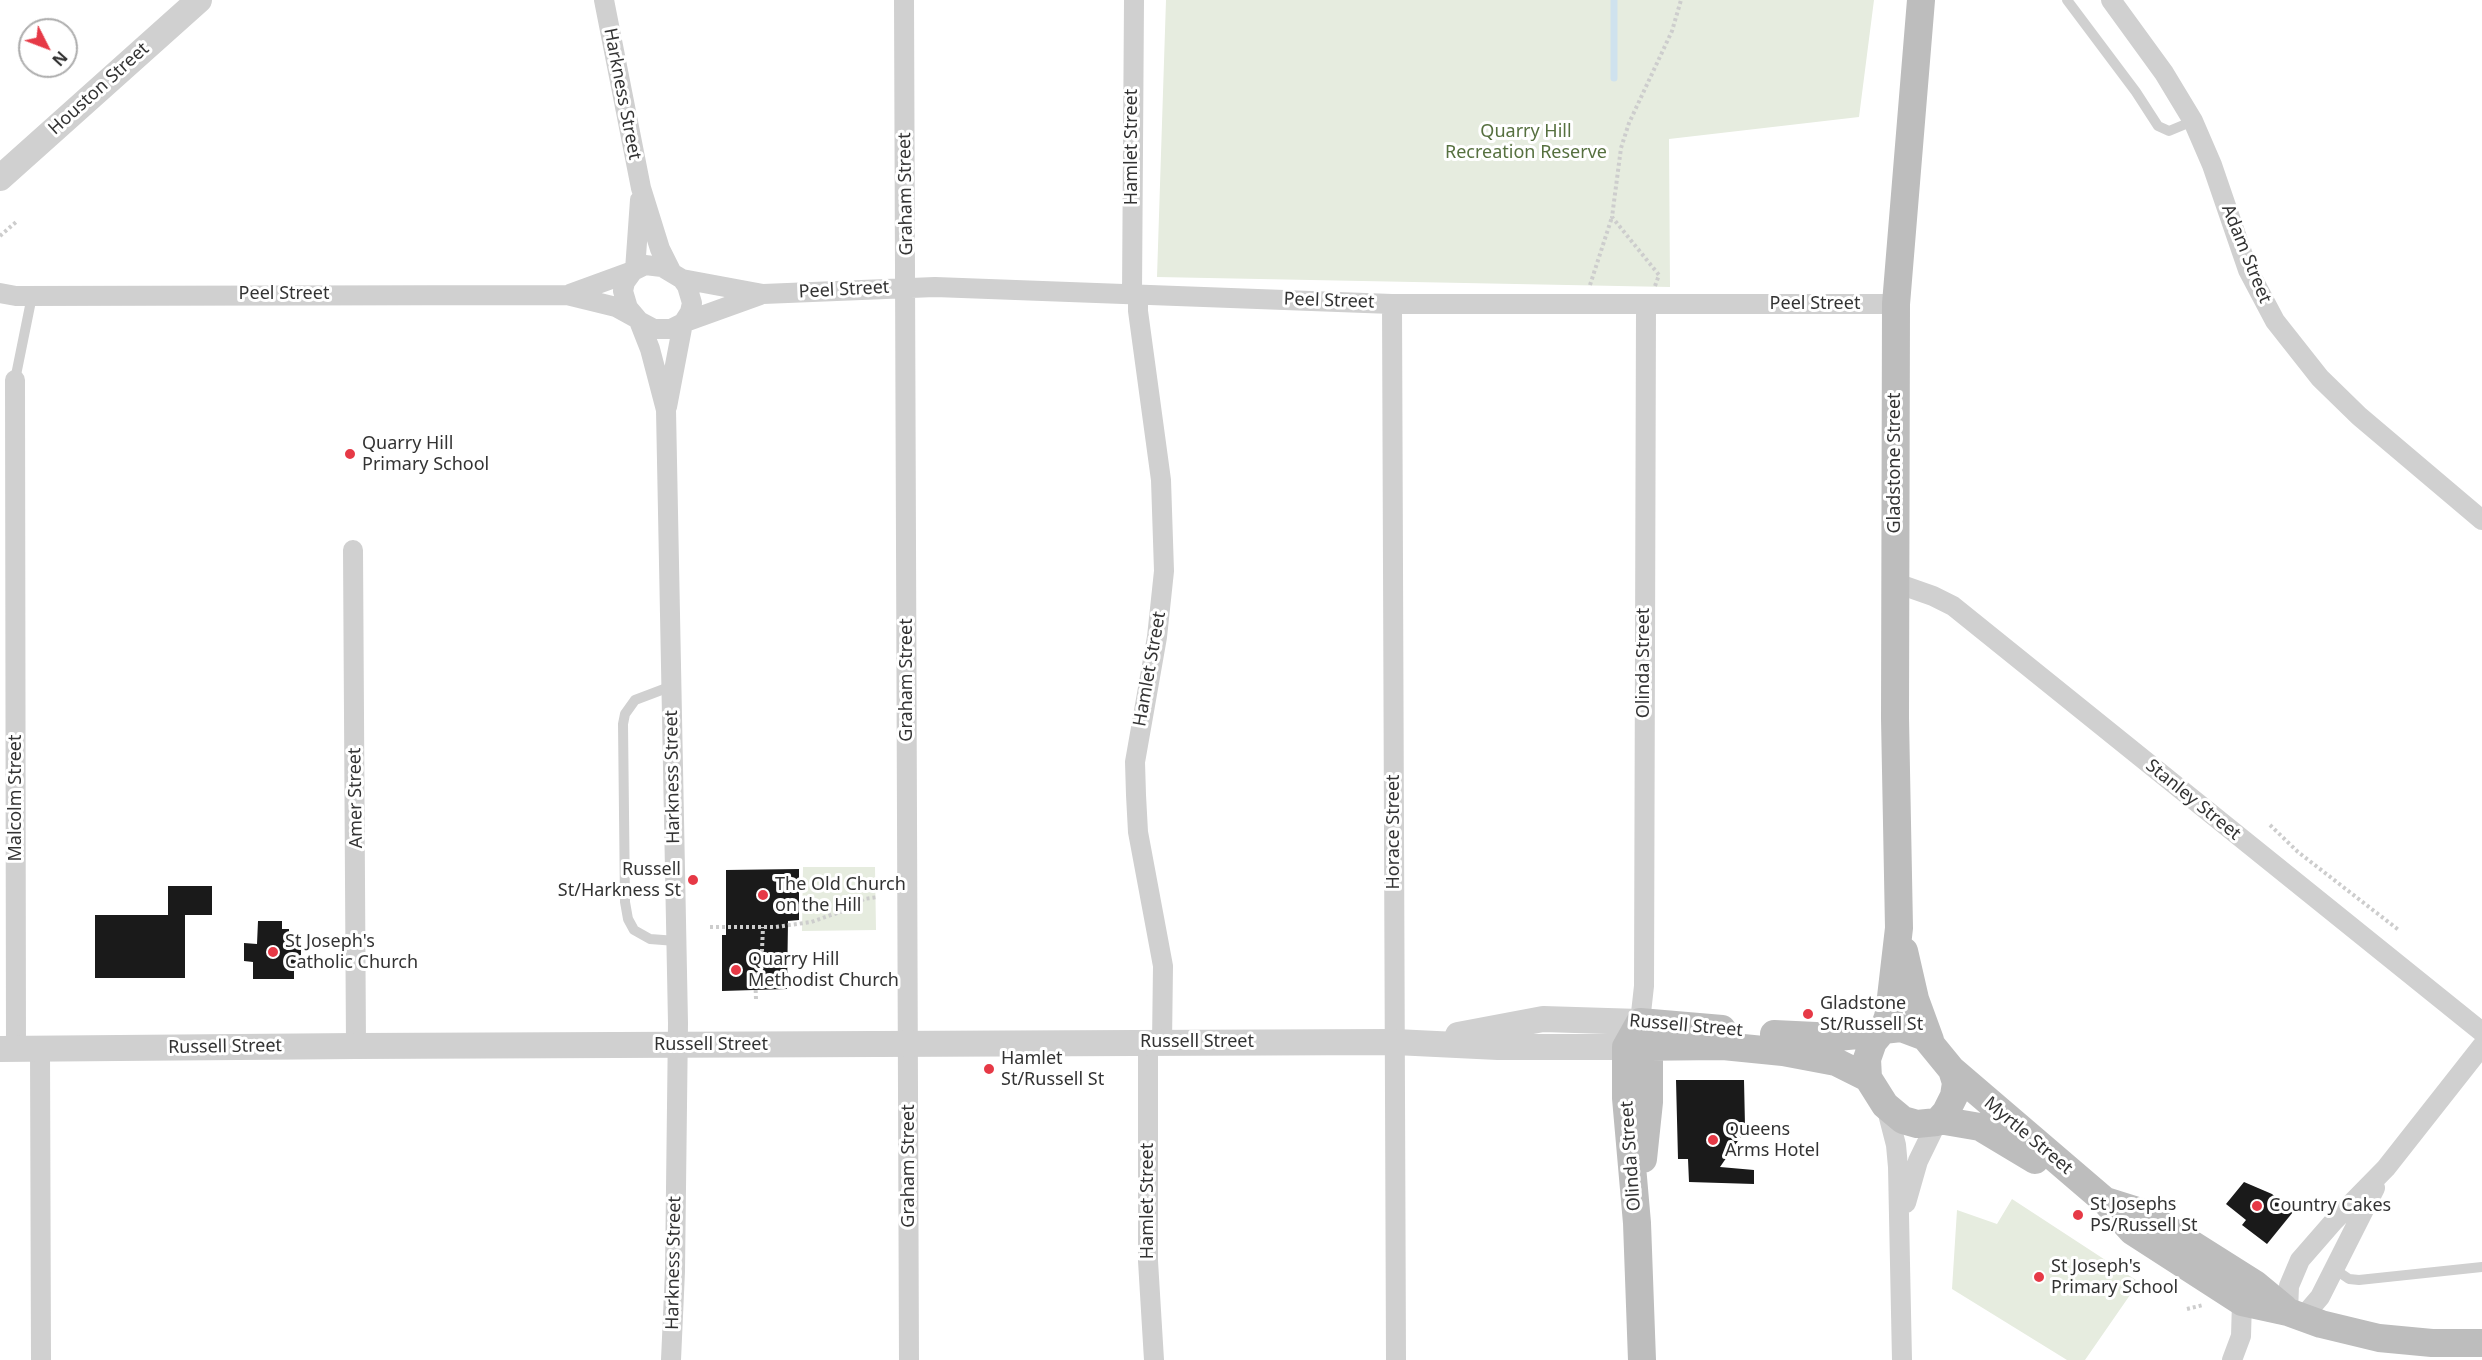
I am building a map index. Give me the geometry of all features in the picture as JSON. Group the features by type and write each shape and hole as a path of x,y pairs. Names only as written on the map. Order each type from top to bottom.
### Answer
{"main road":[{"name":"Gladstone Street","path":"1881,1031 1888,1017 1892,997 1899,928 1896,819 1896,304 1921,0"},
{"name":"Gladstone Street","path":"1899,928 1915,999 1930,1040"},
{"path":"1900,1028 1930,1040 1952,1070 1956,1083 1954,1096 1938,1121 1910,1122 1897,1116 1885,1105 1868,1078 1869,1049 1881,1031 1900,1028"},
{"name":"Russell Street","path":"1639,1038 1857,1036 1881,1031"},
{"name":"Russell Street","path":"1639,1038 1783,1052 1836,1062 1868,1078"},
{"name":"Olinda Street","path":"1639,1038 1649,1102 1636,1223 1638,1310 1642,1360"},
{"name":"Myrtle Street","path":"1952,1070 2104,1201 2132,1231 2242,1302 2379,1338 2469,1349"},
{"name":"Myrtle Street","path":"1938,1121 1963,1122 1980,1127 2104,1201 2141,1212 2255,1284 2295,1315"},
{"name":"Olinda Street","path":"1636,1360 1638,1310"}],"street":[{"name":"Houston Street","path":"0,178 199,0"},
{"name":"Harkness Street","path":"603,0 641,188 660,249 676,275"},
{"name":"Graham Street","path":"904,0 907,287 909,1360"},
{"name":"Hamlet Street","path":"1134,0 1135,294 1161,480 1164,571 1157,637 1135,762 1142,856 1163,966 1155,1043 1149,1272 1154,1360"},
{"name":"Adam Street","path":"2111,0 2164,73 2193,121 2212,165 2248,270 2280,329 2320,378 2359,416 2482,520"},
{"name":"Harkness Street","path":"634,271 641,188"},
{"path":"654,265 676,275 691,294 692,303 684,323 663,330 637,319 628,308 623,291 625,282 634,271 654,265"},
{"name":"Peel Street","path":"567,295 634,271"},
{"name":"Peel Street","path":"676,275 763,294 907,287 1392,304 1896,304"},
{"name":"Peel Street","path":"0,293 32,296 567,295 616,307 637,319"},
{"name":"Peel Street","path":"684,323 763,294"},
{"name":"Horace Street","path":"1392,304 1396,1360"},
{"name":"Olinda Street","path":"1639,1038 1644,986 1646,305"},
{"name":"Harkness Street","path":"637,319 650,349 666,410"},
{"name":"Harkness Street","path":"672,1360 677,1045 666,410 684,323"},
{"name":"Malcolm Street","path":"15,380 19,1049 41,1360"},
{"name":"Amer Street","path":"353,550 356,1046"},
{"name":"Stanley Street","path":"1896,584 1933,596 1953,606 2482,1032"},
{"name":"Russell Street","path":"19,1049 1395,1042 1498,1047 1639,1038"},
{"path":"2386,1168 2320,1297 2295,1315 2289,1286 2300,1260 2386,1168 2482,1046"},
{"path":"1885,1105 1896,1146 1901,1223 1902,1360"},
{"path":"1901,1223 1912,1178 1938,1121"},
{"path":"2232,1360 2241,1336 2242,1302"}],"lane":[{"path":"2067,0 2136,92 2158,126 2169,131 2193,121"},
{"name":"Malcolm Street","path":"15,380 32,296"},
{"path":"672,686 634,700 625,714 623,724 625,902 628,919 634,930 650,939 675,940"},
{"path":"2333,1268 2349,1278 2359,1280 2482,1268"}],"path":[{"path":"1590,286 1612,217 1620,148 1629,123 1672,31 1682,0"},
{"path":"1612,217 1659,275 1646,305"},
{"path":"0,236 16,222"},
{"path":"2270,825 2298,852 2400,931"},
{"path":"710,927 763,927 811,922 846,910 864,899 878,897"},
{"path":"756,999 755,974 762,950 763,927"}],"green space":[{"name":"Quarry Hill Recreation Reserve","path":"1166,0 1874,0 1859,117 1669,139 1670,287 1157,277"},
{"path":"803,867 875,867 876,930 802,931"},
{"path":"2012,1199 2139,1282 2085,1360 2067,1360 1952,1289 1957,1210 1997,1224"}],"building":[{"path":"799,869 799,920 788,921 787,989 722,991 722,935 726,935 726,870"},
{"path":"168,886 212,886 212,915 185,915 185,978 95,978 95,915 168,915"},
{"name":"St Joseph's Catholic Church","path":"258,921 282,921 282,929 289,929 289,939 301,939 301,969 294,969 294,979 253,979 253,962 244,961 244,943 257,944"},
{"name":"Queens Arms Hotel","path":"1676,1080 1744,1080 1745,1126 1742,1135 1720,1167 1754,1170 1754,1184 1689,1182 1688,1159 1678,1159"},
{"name":"Country Cakes","path":"2244,1182 2272,1194 2293,1212 2267,1244 2242,1225 2246,1220 2226,1204"}],"waterway":[{"path":"1614,0 1614,78"}],"place":[{"name":"Quarry Hill Primary School","path":"350,454"},
{"name":"Russell St/Harkness St","path":"693,880"},
{"name":"The Old Church on the Hill","path":"763,895"},
{"name":"St Joseph's Catholic Church","path":"273,952"},
{"name":"Quarry Hill Methodist Church","path":"736,970"},
{"name":"Gladstone St/Russell St","path":"1808,1014"},
{"name":"Hamlet St/Russell St","path":"989,1069"},
{"name":"Queens Arms Hotel","path":"1713,1140"},
{"name":"Country Cakes","path":"2257,1206"},
{"name":"St Josephs PS/Russell St","path":"2078,1215"},
{"name":"St Joseph's Primary School","path":"2039,1277"}]}
